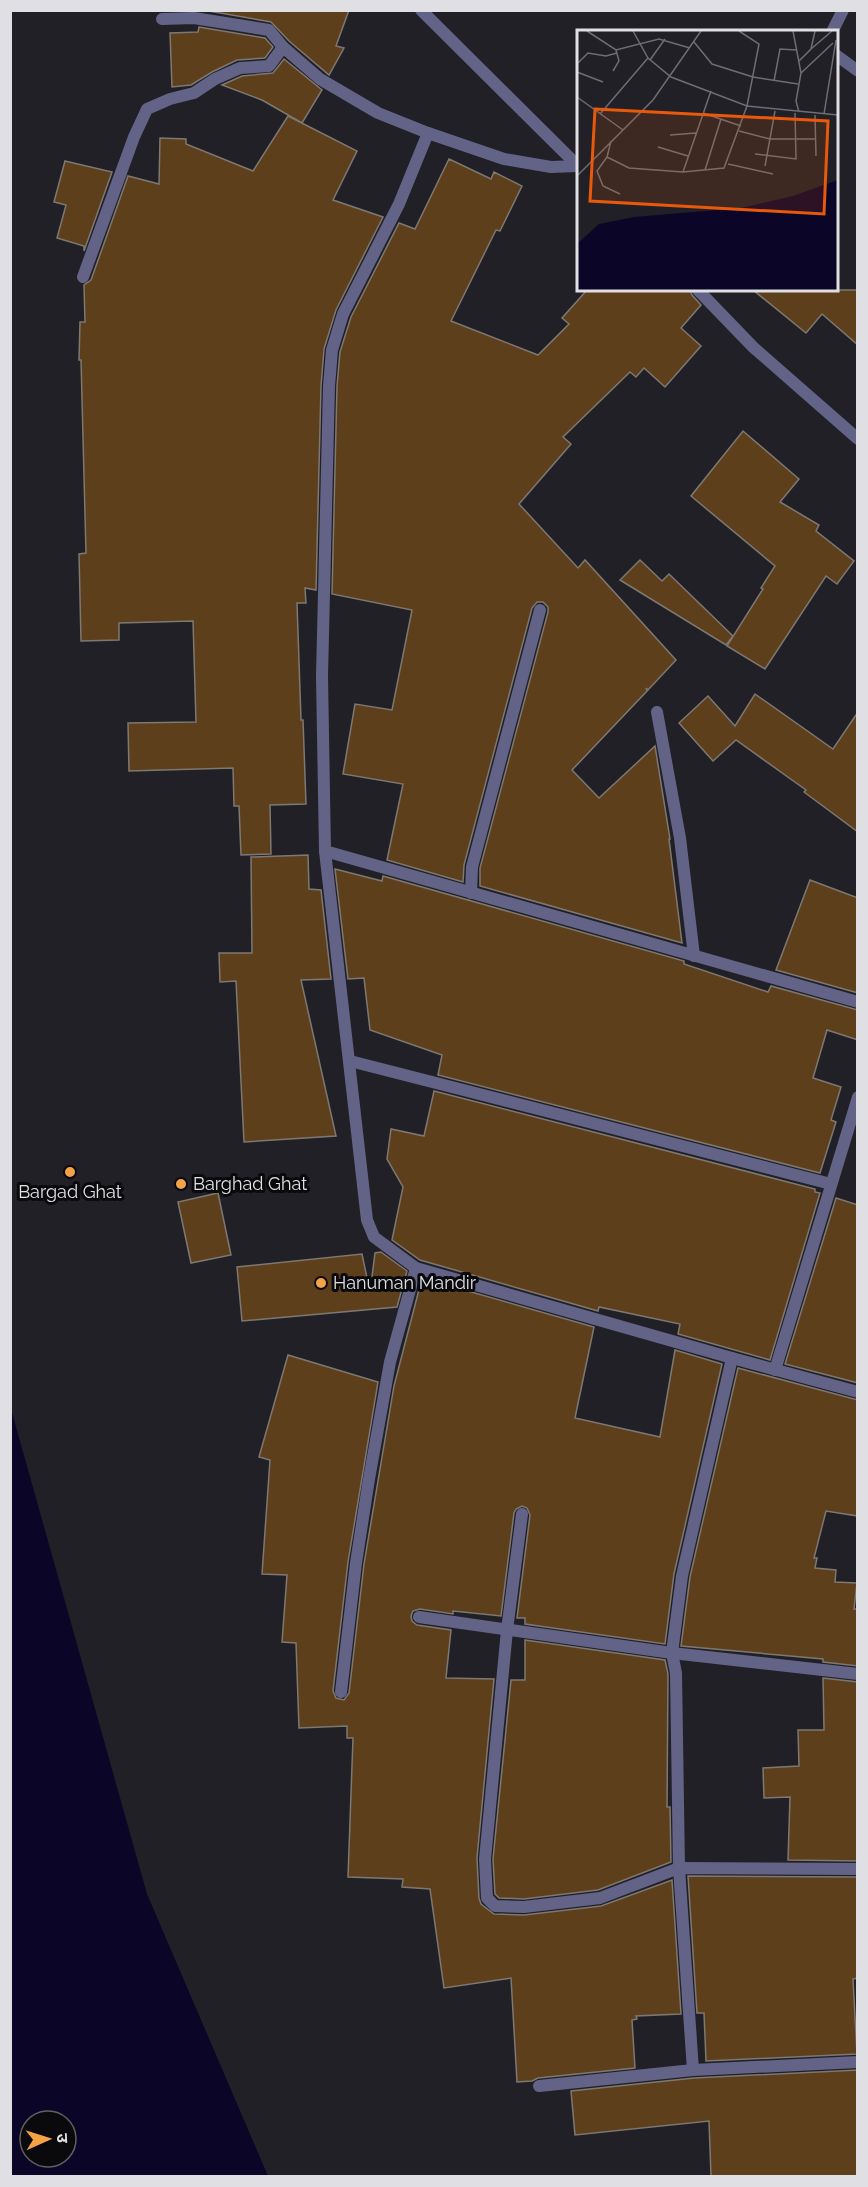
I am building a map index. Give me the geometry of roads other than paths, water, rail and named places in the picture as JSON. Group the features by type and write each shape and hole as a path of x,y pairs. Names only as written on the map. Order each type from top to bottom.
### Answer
{"street":[{"path":"421,10 577,164"},
{"path":"833,30 843,10"},
{"path":"162,19 194,18 269,30 284,47 320,79 378,113 428,133 514,161 551,167 577,166"},
{"path":"82,277 134,137 147,109 170,99 194,93 215,79 240,68 269,66 284,47"},
{"path":"838,56 858,71"},
{"path":"428,133 399,204 344,314 332,350 327,432 322,664 325,851 367,1220 374,1238 416,1268 732,1359 858,1392"},
{"path":"699,291 753,346 858,438"},
{"path":"471,893 472,867 540,610"},
{"path":"657,712 680,838 694,956"},
{"path":"325,851 858,1002"},
{"path":"350,1061 831,1184"},
{"path":"775,1371 858,1097"},
{"path":"342,1692 356,1563 369,1479 390,1362 416,1268"},
{"path":"693,2070 679,1868 676,1673 672,1653 682,1576 732,1359"},
{"path":"522,1514 507,1630 485,1859 487,1898 495,1906 524,1907 600,1898 679,1868 858,1869"},
{"path":"419,1617 672,1653 858,1674"},
{"path":"539,2086 693,2070 858,2062"}],"place":[{"name":"Bargad Ghat","path":"70,1172"},
{"name":"Barghad Ghat","path":"181,1184"},
{"name":"Hanuman Mandir","path":"321,1283"}]}
